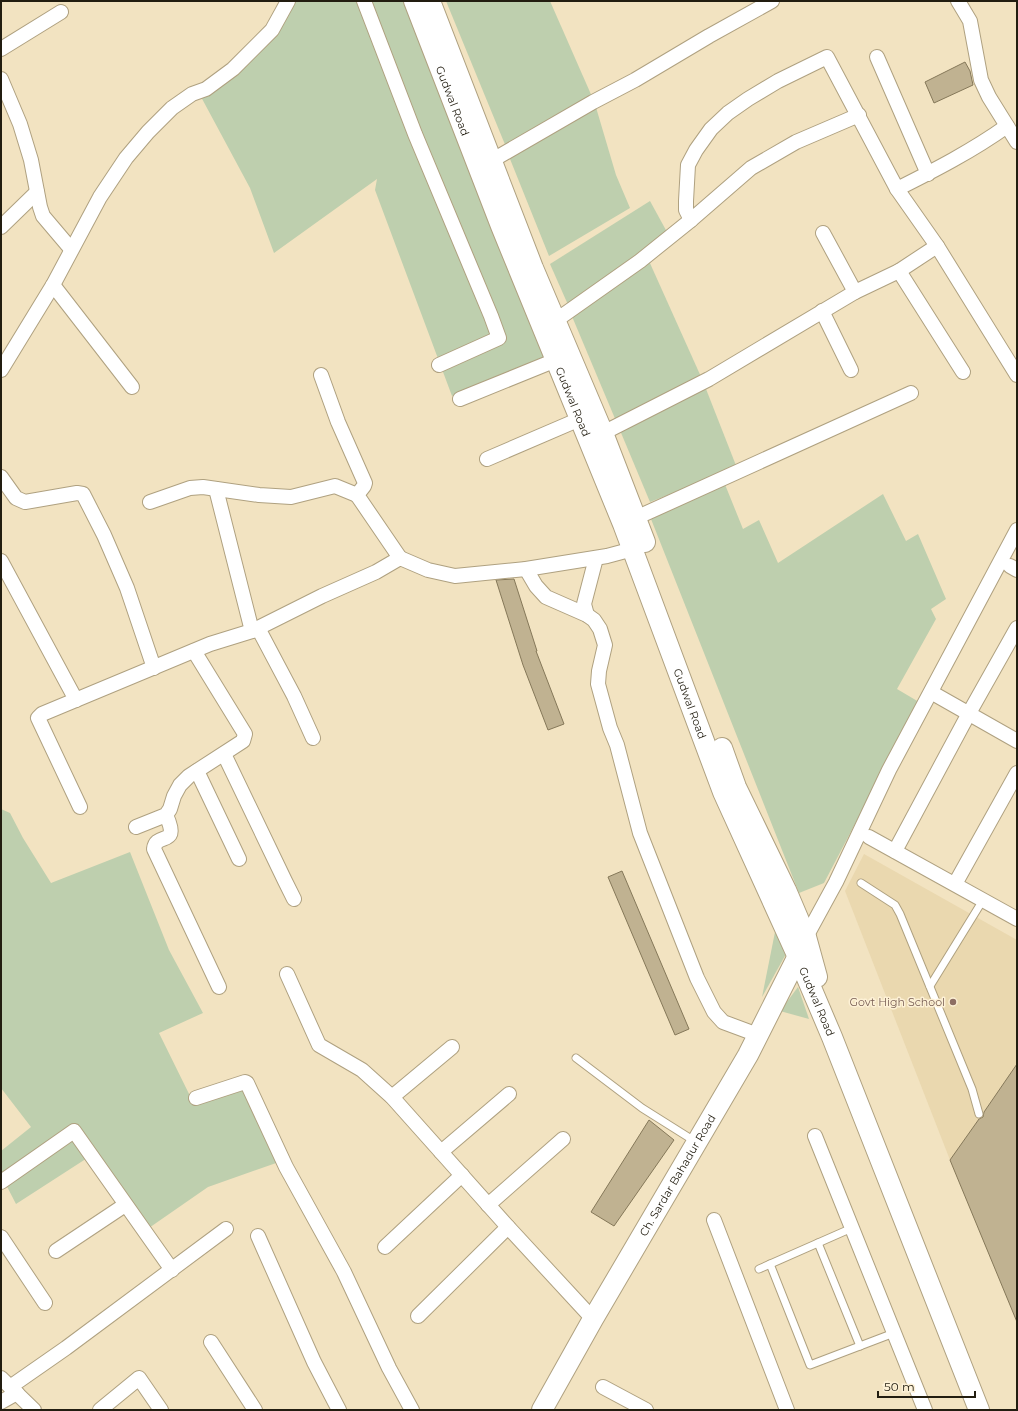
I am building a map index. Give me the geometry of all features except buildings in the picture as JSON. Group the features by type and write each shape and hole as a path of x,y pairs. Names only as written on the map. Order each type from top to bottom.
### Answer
{"main road":[{"name":"Gudwal Road","path":"414,1 501,226 580,419 629,521 736,787 786,890 806,937 832,1037"},
{"name":"Gudwal Road","path":"430,1 533,268 603,433 629,521 633,549 723,792 798,957 832,1037"},
{"name":"Ch. Sardar Bahadur Road","path":"542,1410 758,1035 798,957 806,937"},
{"path":"832,1037 979,1410"}],"street":[{"path":"1,370 71,254 71,249 100,197 126,158 148,132 172,108 192,94 206,89 233,69 272,30 288,1"},
{"path":"364,1 415,134 499,338 439,365"},
{"path":"491,161 772,1"},
{"path":"958,1 970,21 981,80 989,97 1017,142"},
{"path":"1,49 62,12"},
{"path":"691,220 686,210 688,165 696,150 711,129 728,113 748,98 778,81 827,57 897,189 937,246 1017,375"},
{"path":"877,57 928,174"},
{"path":"1,79 20,124 31,160 43,216 71,249"},
{"path":"555,321 640,261 691,220 751,168 796,142 859,115"},
{"path":"897,189 928,174 982,144 1007,126"},
{"path":"1,227 37,192"},
{"path":"823,233 855,292"},
{"path":"603,433 709,379 855,292 899,271 937,246"},
{"path":"899,271 963,372"},
{"path":"53,285 132,387"},
{"path":"822,311 851,370"},
{"path":"460,399 556,360"},
{"path":"322,375 338,422 365,483 358,495"},
{"path":"629,521 911,394"},
{"path":"487,460 580,419"},
{"path":"1,477 16,498 25,502 77,493 84,494 127,588 154,668"},
{"path":"150,502 190,488 203,487 260,495 291,497 335,486 358,495 400,558 428,570 455,576 526,569 607,556 633,549"},
{"path":"216,489 255,630 294,696 313,738"},
{"path":"806,937 836,882 889,770 1017,530"},
{"path":"80,807 38,718 42,714 194,651 255,630 322,596 376,572 400,558"},
{"path":"587,615 584,604 596,558"},
{"path":"1,561 76,700"},
{"path":"526,569 536,586 546,597 587,615 594,620 600,629 605,645 599,671 598,684 610,728 617,745 640,833 697,978 714,1012 723,1022 758,1035"},
{"path":"895,851 968,715 1017,628"},
{"path":"136,827 166,815 180,785 188,776 243,741 244,734 194,651"},
{"path":"936,695 968,715 1017,741"},
{"path":"224,754 294,898"},
{"path":"197,771 239,859"},
{"path":"955,884 1017,772"},
{"path":"166,815 172,826 172,833 170,836 157,842 154,845 154,849 219,987"},
{"path":"869,837 984,900 1016,915"},
{"path":"287,974 319,1045 362,1070 392,1097 508,1227 594,1319"},
{"path":"392,1097 452,1047"},
{"path":"196,1098 244,1082 247,1083 286,1167 344,1272 389,1368 412,1410"},
{"path":"441,1152 509,1094"},
{"path":"1,1182 74,1131 172,1270"},
{"path":"815,1136 925,1410"},
{"path":"488,1205 563,1139"},
{"path":"385,1247 462,1175"},
{"path":"56,1251 125,1205"},
{"path":"714,1220 787,1410"},
{"path":"418,1316 508,1227"},
{"path":"1,1402 9,1386 172,1270 226,1229"},
{"path":"258,1236 314,1362 339,1410"},
{"path":"1,1237 45,1303"},
{"path":"211,1342 255,1410"},
{"path":"100,1410 139,1378 161,1410"},
{"path":"9,1386 34,1410"},
{"path":"603,1387 646,1410"}],"lane":[{"path":"861,882 895,905 900,914 972,1089 979,1114"},
{"path":"930,986 984,900"},
{"path":"576,1058 642,1108 697,1142"},
{"path":"759,1269 852,1228"},
{"path":"818,1243 860,1346"},
{"path":"770,1264 810,1365 894,1333"}],"shaded area":[{"name":"Govt High School","path":"864,854 1017,940 1017,1064 950,1160 845,891"}],"green space":[{"path":"288,1 406,1 547,357 543,361 452,396 375,190 377,179 274,253 250,188 200,95 233,70"},
{"path":"446,1 550,1 593,99 506,147"},
{"path":"595,104 616,175 630,208 549,256 508,154"},
{"path":"650,201 667,232 569,307 550,264"},
{"path":"649,261 702,379 616,421 571,314"},
{"path":"706,389 737,468 650,502 619,428"},
{"path":"724,482 743,529 759,520 778,563 883,494 906,541 918,534 946,599 931,609 936,619 897,689 919,702 824,883 799,893 651,519"},
{"path":"1,809 10,813 23,838 51,883 130,852 169,950 203,1013 159,1033 193,1102 243,1089 279,1162 208,1187 146,1230 95,1153 16,1204 1,1175 1,1151 31,1127 1,1088"},
{"path":"775,932 786,954 762,997"},
{"path":"798,987 809,1019 780,1011"}],"place":[{"name":"Govt High School","path":"953,1002"}]}
